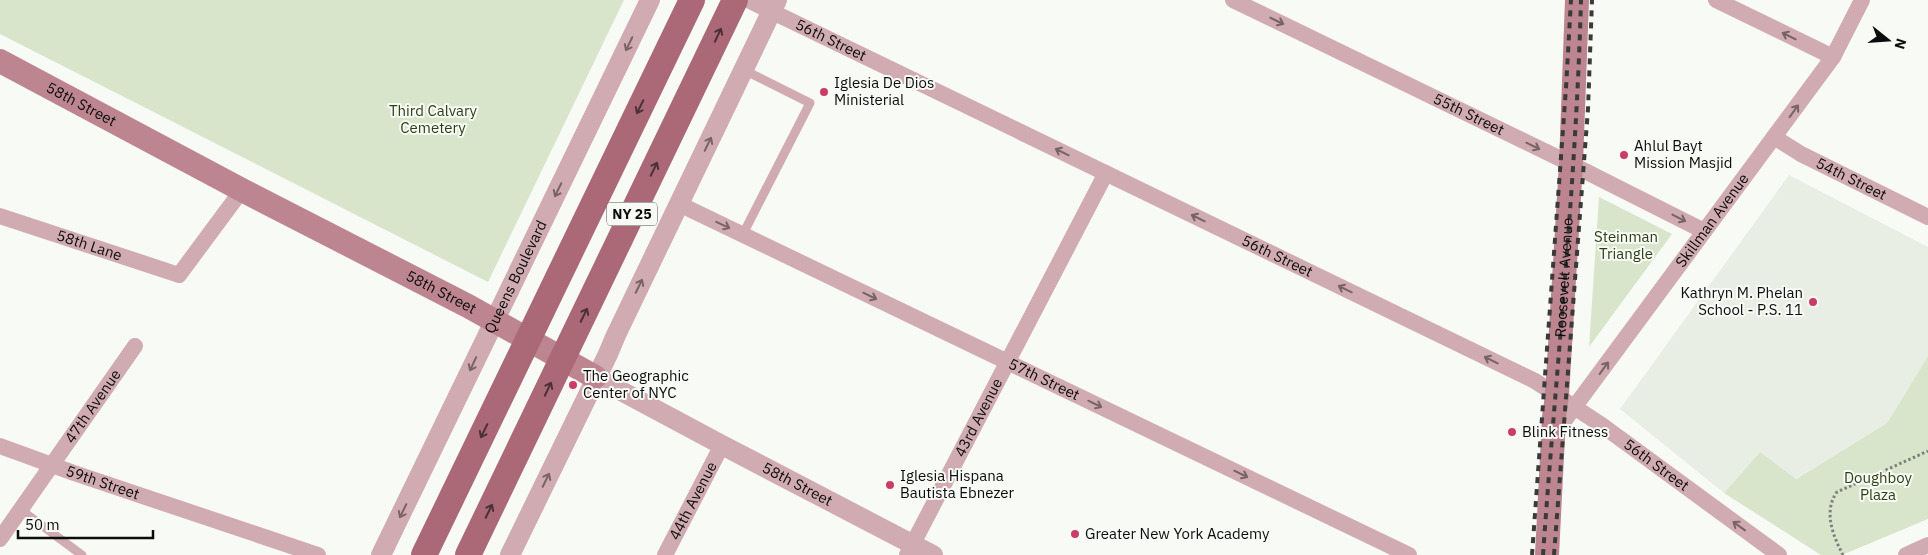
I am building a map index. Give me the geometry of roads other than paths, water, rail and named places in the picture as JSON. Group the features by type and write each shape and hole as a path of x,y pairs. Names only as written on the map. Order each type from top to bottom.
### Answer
{"main road":[{"name":"NY 25","path":"424,552 692,0"},
{"name":"NY 25","path":"468,555 735,0"},
{"name":"Roosevelt Avenue","path":"1547,555 1553,436 1565,401 1577,0"},
{"name":"58th Street","path":"0,61 242,190 461,302 595,377"}],"street":[{"name":"Queens Boulevard","path":"381,555 650,0"},
{"name":"56th Street","path":"748,0 774,6 1106,173 1535,382 1565,401 1778,555"},
{"name":"55th Street","path":"1233,0 1571,164 1704,231"},
{"path":"1716,0 1833,57"},
{"name":"Skillman Avenue","path":"1565,401 1704,231 1774,137 1833,57 1862,0"},
{"path":"510,555 774,6"},
{"name":"54th Street","path":"1774,137 1801,154 1928,217"},
{"name":"43rd Avenue","path":"910,550 1006,362 1106,173"},
{"name":"58th Lane","path":"0,216 179,275 242,190"},
{"name":"57th Street","path":"679,204 1409,555"},
{"name":"47th Avenue","path":"0,539 135,346"},
{"name":"58th Street","path":"595,377 722,445 910,550 933,555"},
{"name":"44th Avenue","path":"665,555 722,445"},
{"name":"59th Street","path":"0,446 318,555"},
{"path":"1906,555 1928,545"}],"lane":[{"path":"743,234 810,104 744,70"},
{"path":"21,510 82,555"}],"railway":[{"path":"1532,555 1571,0"},
{"path":"1543,555 1575,139 1581,0"},
{"path":"1554,555 1588,109 1592,0"}],"place":[{"name":"Iglesia De Dios Ministerial","path":"824,92"},
{"name":"Ahlul Bayt Mission Masjid","path":"1624,155"},
{"name":"Kathryn M. Phelan School - P.S. 11","path":"1813,302"},
{"name":"The Geographic Center of NYC","path":"573,385"},
{"name":"Blink Fitness","path":"1512,432"},
{"name":"Iglesia Hispana Bautista Ebnezer","path":"890,485"},
{"name":"Greater New York Academy","path":"1075,534"}],"park label":[{"name":"Third Calvary Cemetery","path":"433,120"},
{"name":"Steinman Triangle","path":"1626,246"},
{"name":"Doughboy Plaza","path":"1878,486"}]}
